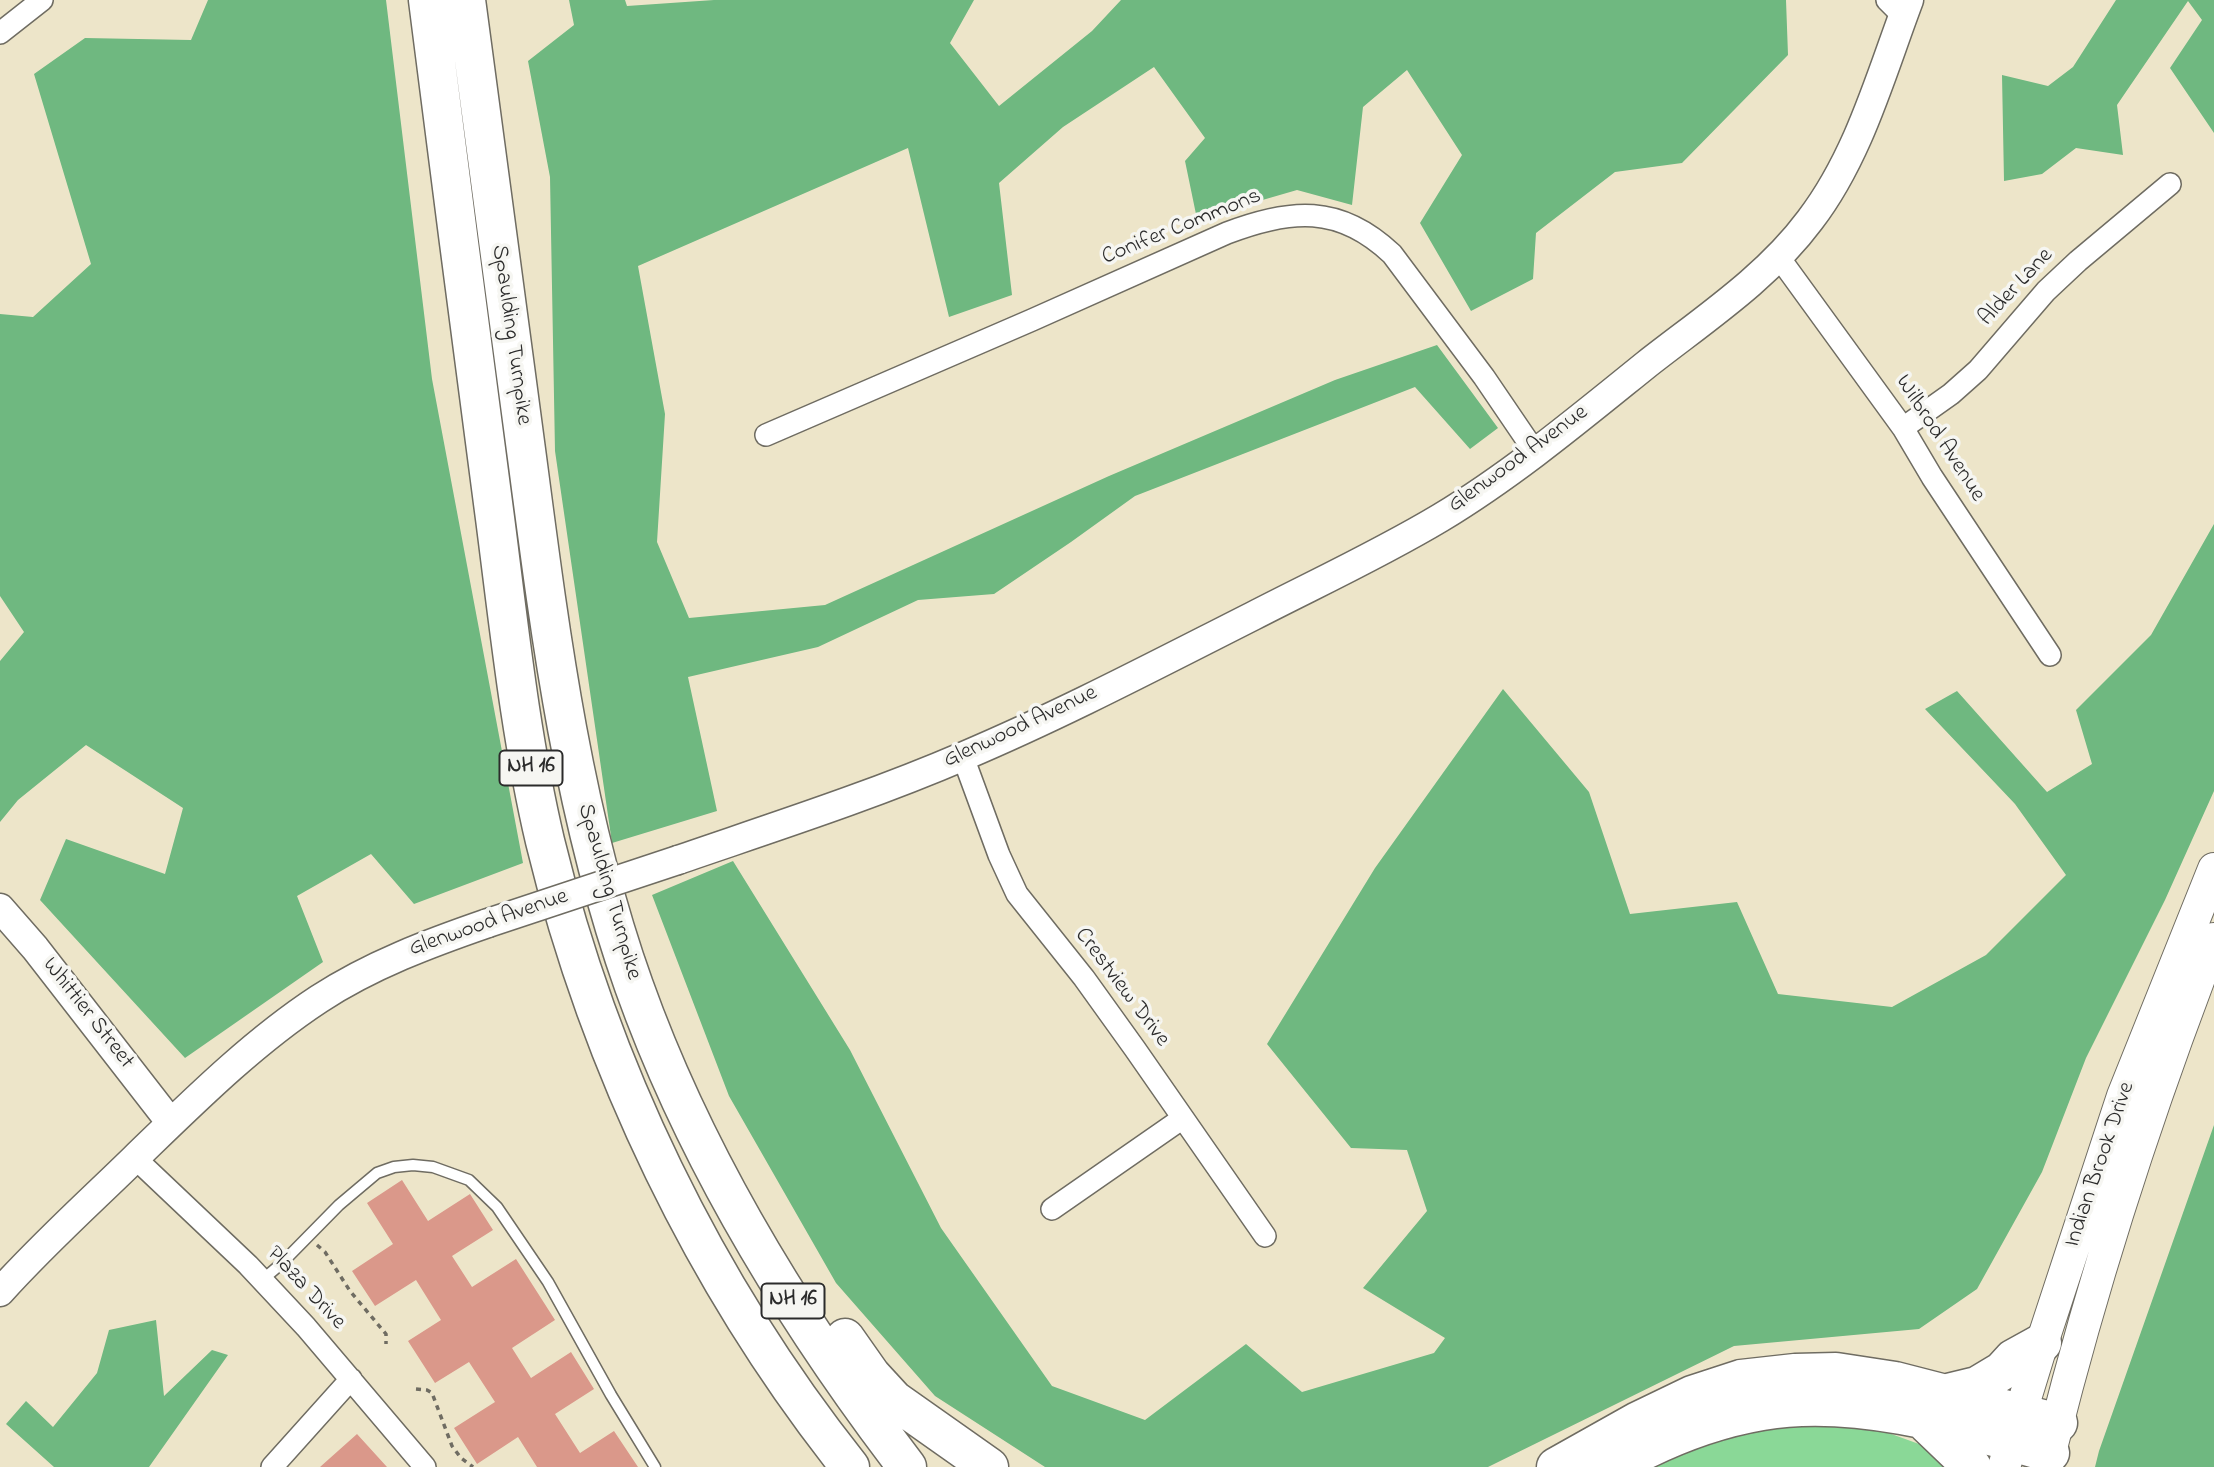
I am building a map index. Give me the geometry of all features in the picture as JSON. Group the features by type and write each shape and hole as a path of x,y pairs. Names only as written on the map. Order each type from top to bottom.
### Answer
{"highway":[{"name":"Spaulding Turnpike","path":"428,0 521,711 545,841 572,937 616,1061 642,1122 701,1241 768,1353 805,1409 850,1467"},
{"name":"Spaulding Turnpike","path":"466,0 535,523 569,743 593,855 651,1031 694,1126 741,1214 826,1356 907,1467"},
{"path":"694,1126 730,1163 815,1296 870,1375 894,1400 989,1467"},
{"path":"1613,1467 1665,1440 1699,1427 1762,1411 1824,1407 1933,1407 1977,1386 2002,1371 2013,1359 2042,1343"},
{"path":"1556,1467 1638,1421 1692,1395 1741,1378 1795,1373 1836,1372 1895,1381 1933,1407 2012,1441 2051,1448"},
{"path":"1933,1407 1972,1467"}],"main road":[{"name":"Indian Brook Drive","path":"2012,1441 2123,1096 2214,869"},
{"name":"Indian Brook Drive","path":"2051,1448 2099,1273 2138,1151 2214,939"}],"street":[{"path":"0,33 42,0"},
{"name":"Glenwood Avenue","path":"0,1292 171,1123 255,1048 321,998 398,956 841,803 963,757 1155,666 1440,518 1535,452 1779,256 1811,220 1838,176 1862,126 1900,5"},
{"name":"Alder Lane","path":"1903,428 1951,394 1978,370 2054,284 2170,184"},
{"name":"Conifer Commons","path":"766,435 1227,233 1256,222 1301,214 1341,221 1360,229 1392,254 1535,452"},
{"name":"Wilbrod Avenue","path":"1779,256 1903,428 1932,477 2050,654"},
{"name":"Crestview Drive","path":"963,757 999,855 1017,894 1084,978 1265,1236"},
{"name":"Whittier Street","path":"0,908 35,948 171,1123"},
{"path":"1052,1209 1183,1118"},
{"name":"Plaza Drive","path":"135,1158 218,1235 306,1328 425,1467"},
{"path":"272,1467 351,1379"}],"lane":[{"path":"261,1281 339,1205 377,1173 394,1167 413,1165 433,1167 469,1180 497,1207 548,1282 655,1467"}],"path":[{"path":"325,1252 350,1291 386,1334 386,1344"},
{"path":"416,1389 427,1390 432,1394 452,1446 461,1458 473,1467"}],"green space":[{"path":"208,0 386,0 432,379 523,863 414,904 371,854 297,896 323,962 185,1058 40,900 66,839 165,874 183,808 86,745 18,800 0,822 0,661 24,632 0,596 0,314 33,317 91,264 34,74 85,38 191,40"},
{"path":"569,0 625,0 627,6 714,0 974,0 950,43 999,106 1092,31 1121,0 1786,0 1788,55 1682,163 1615,172 1536,233 1533,279 1471,311 1420,223 1462,155 1407,70 1363,107 1352,205 1297,190 1197,219 1185,161 1205,138 1154,67 1063,127 999,183 1012,295 949,317 908,148 638,266 665,414 657,542 689,618 825,605 1109,476 1335,380 1437,345 1498,428 1470,449 1415,387 1135,496 994,594 918,600 818,647 688,677 717,811 612,843 555,451 550,177 528,61 574,25"},
{"path":"2116,0 2214,0 2214,133 2170,68 2202,20 2188,1 2117,105 2123,155 2076,148 2042,174 2004,181 2002,75 2048,86 2073,67"},
{"path":"2214,524 2214,791 2165,900 2086,1058 2042,1172 1977,1289 1919,1329 1734,1346 1488,1467 1045,1467 935,1396 836,1283 729,1096 652,895 733,861 850,1050 941,1228 1052,1386 1145,1420 1246,1344 1302,1392 1434,1353 1445,1338 1363,1288 1427,1211 1407,1150 1351,1148 1267,1044 1375,868 1503,689 1589,792 1630,914 1737,902 1778,994 1892,1007 1986,955 2066,875 2015,804 1925,709 1957,691 2047,792 2092,764 2076,710 2151,635"},
{"path":"2214,1125 2214,1467 2095,1467 2099,1451"},
{"path":"156,1320 164,1396 212,1350 228,1355 149,1467 54,1467 6,1424 26,1401 53,1427 97,1373 109,1330"},
{"path":"1791,1422 1872,1427 1919,1444 1954,1467 1639,1467 1674,1450"}],"building":[{"path":"402,1180 428,1221 470,1194 493,1230 452,1256 472,1287 516,1259 555,1320 512,1348 531,1378 571,1352 594,1389 555,1414 580,1453 614,1431 638,1467 537,1467 518,1437 477,1464 454,1428 495,1402 469,1362 435,1383 408,1341 441,1320 416,1280 375,1306 352,1271 393,1244 367,1203"},
{"path":"357,1434 387,1467 320,1467"}]}
